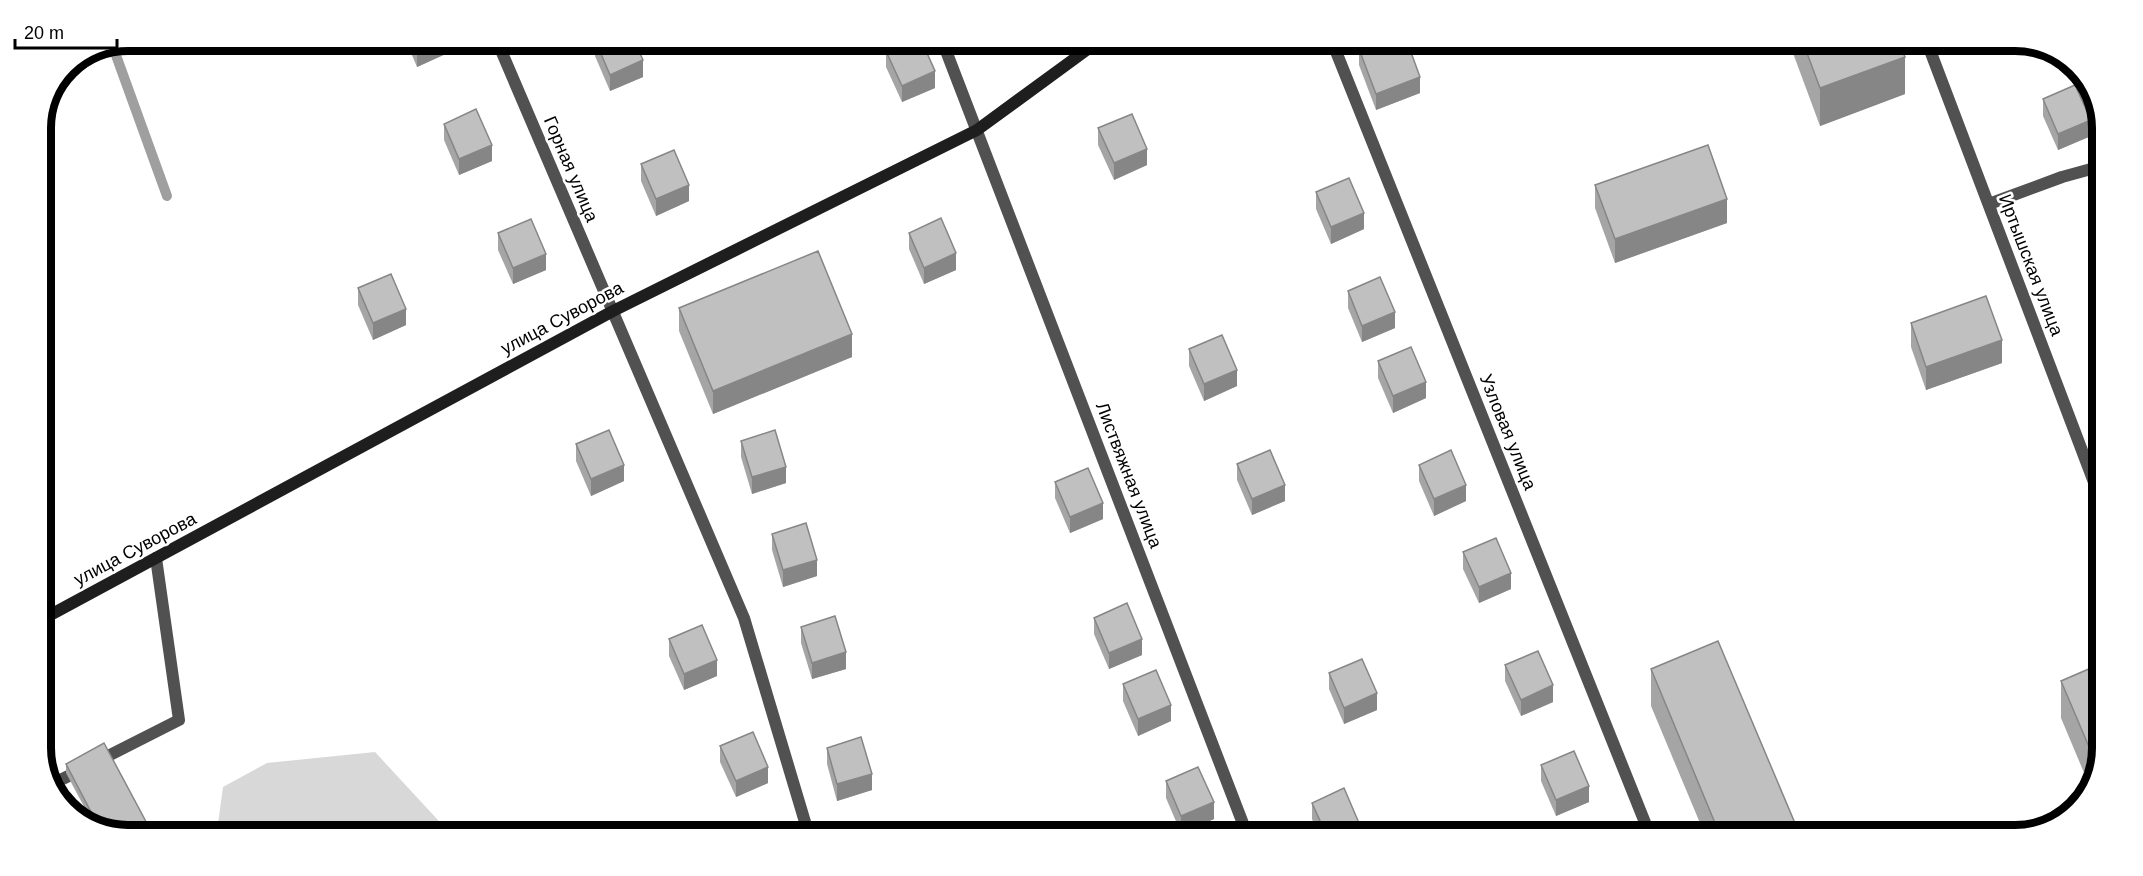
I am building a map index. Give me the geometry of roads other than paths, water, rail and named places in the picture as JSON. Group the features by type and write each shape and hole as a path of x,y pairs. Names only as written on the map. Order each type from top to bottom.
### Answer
{"street":[{"name":"Горная улица","path":"501,51 744,618 806,825"},
{"name":"Листвяжная улица","path":"946,51 1244,825"},
{"name":"улица Суворова","path":"51,615 612,311 977,130 1085,51"},
{"name":"Узловая улица","path":"1336,51 1646,825"},
{"name":"Иртышская улица","path":"1930,51 2092,477"},
{"path":"1989,204 2062,177 2092,169"},
{"path":"59,781 179,720 156,558"}],"waterway":[{"path":"115,52 167,196"}]}
